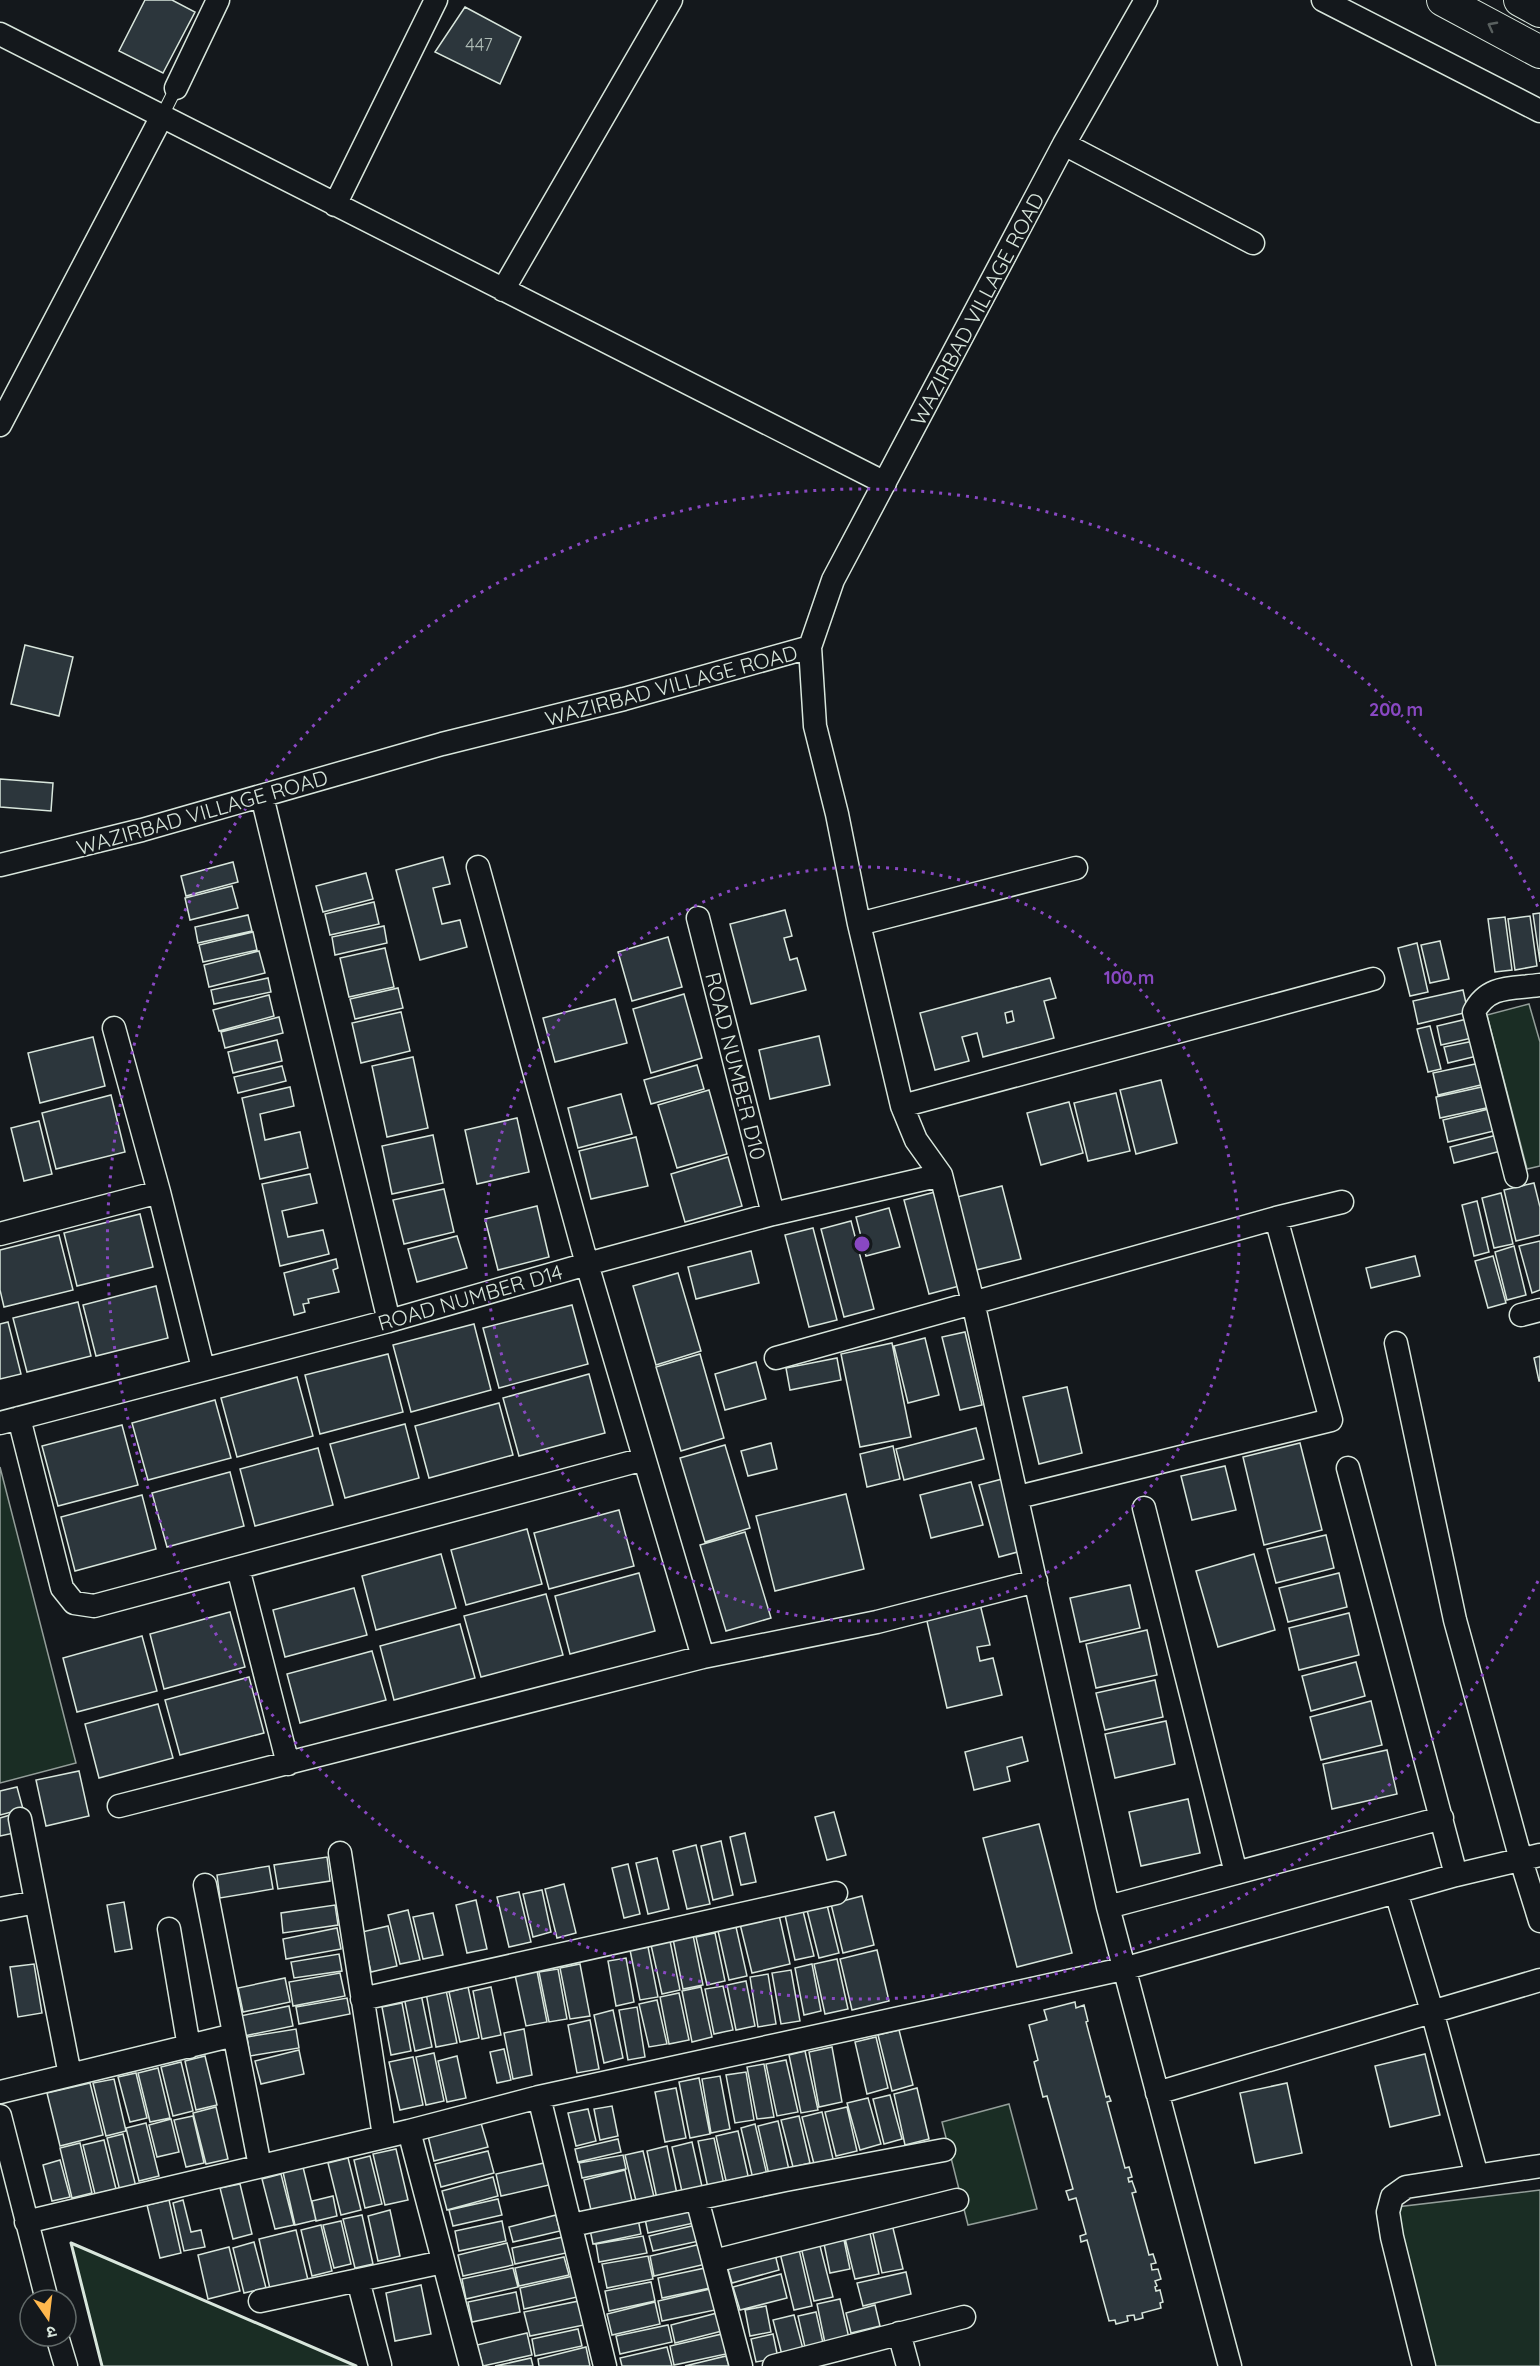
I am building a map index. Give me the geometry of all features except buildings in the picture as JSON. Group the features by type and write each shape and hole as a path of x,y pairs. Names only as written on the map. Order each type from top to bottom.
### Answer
{"main road":[{"path":"1443,0 1540,52"},
{"path":"1520,0 1540,11"}],"street":[{"path":"176,88 218,0"},
{"path":"335,205 436,0"},
{"path":"503,290 671,0"},
{"name":"WAZIRBAD VILLAGE ROAD","path":"0,865 132,833 442,744 624,699 810,647 833,580 1064,144 1146,0"},
{"path":"1323,0 1540,111"},
{"path":"0,34 885,483"},
{"path":"0,426 162,116"},
{"path":"1064,144 1253,243"},
{"path":"810,647 816,726 902,1106 916,1140 941,1175 1018,1497 1123,1969 1230,2366"},
{"path":"262,796 389,1321"},
{"path":"478,867 587,1264 703,1657"},
{"path":"859,924 1076,868"},
{"name":"ROAD NUMBER D10","path":"698,918 773,1214"},
{"path":"902,1106 1373,979"},
{"path":"1516,1176 1474,1012 1480,1000 1492,991 1540,985"},
{"path":"114,1028 159,1192 203,1368"},
{"name":"ROAD NUMBER D14","path":"9,1420 389,1321 773,1214 941,1175"},
{"path":"0,1234 159,1192"},
{"path":"776,1358 1276,1218 1342,1202"},
{"path":"1018,1497 1331,1420 1276,1218"},
{"path":"1396,1343 1455,1620 1531,1858 1540,1921"},
{"path":"9,1420 62,1588 74,1603 94,1606 644,1460"},
{"path":"1348,1468 1456,1875"},
{"path":"1144,1508 1236,1873"},
{"path":"238,1568 288,1764"},
{"path":"119,1806 703,1657 877,1622 1036,1581"},
{"path":"1108,1907 1442,1818"},
{"path":"20,1819 70,2075"},
{"path":"340,1853 384,2136"},
{"path":"26,2222 409,2131 539,2097 1123,1969 1456,1875 1531,1858"},
{"path":"205,1885 260,2166"},
{"path":"1396,1892 1432,2011 1477,2176"},
{"path":"362,1999 836,1893"},
{"path":"0,1909 36,1902"},
{"path":"169,1929 189,2047"},
{"path":"1156,2093 1540,1980"},
{"path":"0,2092 234,2035"},
{"path":"539,2097 605,2366"},
{"path":"0,2116 44,2288"},
{"path":"409,2131 471,2366"},
{"path":"572,2225 944,2150"},
{"path":"1424,2366 1392,2237 1388,2212 1392,2197 1406,2187 1540,2166"},
{"path":"697,2199 741,2366"},
{"path":"714,2261 957,2200"},
{"path":"260,2301 443,2262"},
{"path":"358,2280 380,2365"},
{"path":"774,2366 964,2317"},
{"path":"899,2333 908,2366"},
{"path":"61,2348 66,2366"}],"lane":[{"path":"162,116 176,88"}],"green space":[{"path":"1529,1004 1540,1042 1540,1166 1527,1169 1487,1015"},
{"path":"0,1467 76,1763 0,1783"},
{"path":"1009,2104 1037,2209 968,2225 942,2122"},
{"path":"1540,2190 1540,2366 1431,2366 1388,2208"},
{"path":"71,2243 356,2366 102,2366"}],"wall":[{"path":"71,2243 356,2366"},
{"path":"71,2243 102,2366"}]}
